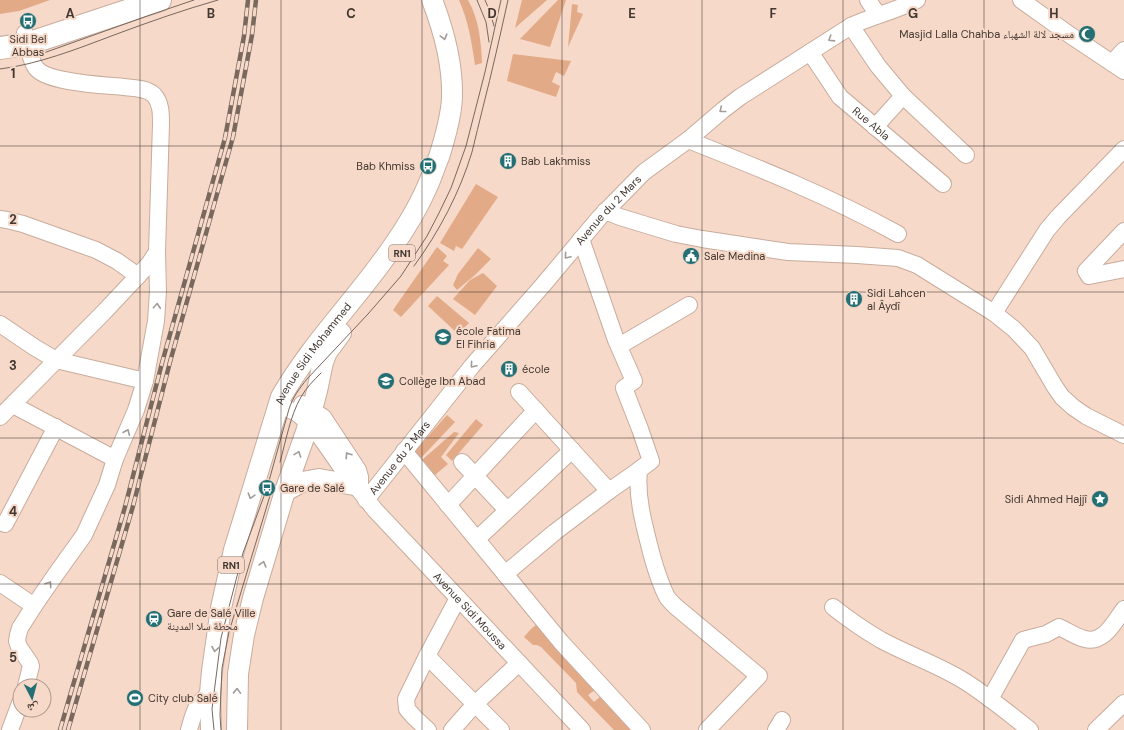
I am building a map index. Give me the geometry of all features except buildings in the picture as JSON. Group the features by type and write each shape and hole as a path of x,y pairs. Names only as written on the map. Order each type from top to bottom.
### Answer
{"highway":[{"path":"0,36 26,39 121,0"},
{"path":"0,48 160,0"}],"main road":[{"name":"Avenue Sidi Mohammed","path":"210,730 210,692 221,608 234,550 280,401 291,380 316,345 381,263 415,211 428,185 444,140 452,99 452,82 448,56 439,18 432,0"},
{"name":"Avenue Sidi Mohammed","path":"237,730 238,674 244,635 253,598 285,491 315,410 322,367 327,352 390,270 409,242 436,191 455,146 464,102 465,85 458,38 452,15 446,0"},
{"path":"285,491 302,482 319,479 360,492"}],"street":[{"path":"868,0 878,15"},
{"name":"Avenue du 2 Mars","path":"360,492 404,451 472,366 605,211 644,172 688,140 740,97 851,26 917,0"},
{"path":"1021,0 1118,67 1124,50"},
{"path":"851,26 878,66 903,96 966,155"},
{"path":"26,39 35,67 48,76 76,82 135,88 147,91 155,96 160,104 161,124 157,252 158,291 156,321 145,381 136,410 84,535 20,628 18,635 19,647 31,666 28,678"},
{"name":"Rue Abla","path":"810,52 840,97 943,184"},
{"path":"875,127 903,96"},
{"path":"688,140 836,202 898,234"},
{"path":"994,312 1058,217 1124,149"},
{"path":"605,211 676,234 702,239 788,252 898,258 917,264 994,312 1014,329 1032,348 1054,387 1062,397 1086,416 1124,435"},
{"path":"0,219 23,224 96,250 117,261 138,276"},
{"path":"1124,232 1086,271 1089,276 1124,268"},
{"path":"505,574 555,532 651,461 638,422 624,388 634,381 619,346 581,239"},
{"path":"0,417 138,276 157,252"},
{"path":"619,346 689,305"},
{"path":"0,324 56,360 145,381"},
{"path":"519,392 609,491"},
{"name":"Avenue Sidi Moussa","path":"280,401 295,412 315,410 321,438 360,492 375,510 582,730"},
{"path":"13,405 115,459"},
{"path":"448,505 476,477 536,410"},
{"path":"5,524 56,427"},
{"path":"477,540 572,450"},
{"path":"404,451 561,642 642,730"},
{"path":"462,462 507,510"},
{"path":"640,470 638,482 639,495 646,534 658,577 668,599 759,676 714,728"},
{"path":"0,583 34,606"},
{"path":"428,730 407,709 405,704 406,699 458,598"},
{"path":"833,607 857,625 881,640 950,672 990,699 1030,730"},
{"path":"990,699 1023,640 1046,634 1059,627 1084,639 1092,640 1100,638 1108,631 1124,609"},
{"path":"427,656 501,730"},
{"path":"452,730 475,704 519,663"},
{"path":"189,730 196,707 210,692"},
{"path":"1096,730 1124,703"},
{"path":"10,730 15,718"}],"shaded area":[{"path":"0,0 50,0 19,11 0,14"},
{"path":"459,0 468,0 475,15 480,38 482,63 475,65 469,32"},
{"path":"522,0 547,0 515,28"},
{"path":"558,0 566,0 550,47 520,39"},
{"path":"572,4 578,5 577,12 583,14 568,47"},
{"path":"513,54 571,61 564,76 556,72 552,82 560,86 556,97 507,81"},
{"path":"476,184 498,197 462,249 456,246 454,251 440,243"},
{"path":"437,247 447,256 443,261 449,265 401,317 393,310"},
{"path":"478,248 491,259 457,290 453,285 458,274"},
{"path":"483,273 497,286 475,315 453,299 470,280"},
{"path":"437,296 469,323 458,334 428,306"},
{"path":"447,415 455,422 421,458 414,452"},
{"path":"476,419 483,425 452,461 446,455"},
{"path":"454,432 459,433 441,457 448,464 435,475 422,460"},
{"path":"536,625 595,690 588,695 594,702 601,696 631,730 614,730 577,692 576,683 541,647 533,645 524,637"}],"tram line":[{"path":"38,55 194,0"},
{"path":"0,69 29,64 58,55 166,16 218,0"},
{"path":"477,0 486,22 489,42"},
{"path":"485,0 494,26"},
{"path":"214,730 212,709 221,638 243,553 267,488 289,409 296,393 307,379 368,314 401,276 427,236 439,213 451,188 466,146 485,72 501,0"},
{"path":"414,266 440,226 455,197 467,167 475,141 508,0"},
{"path":"280,462 291,420 297,404 305,390 321,373"},
{"path":"221,730 220,715 222,668 229,632 272,489"}],"railway":[{"path":"60,730 125,507 162,363 225,138 244,36 248,0"},
{"path":"68,730 133,506 170,362 233,137 252,35 256,0"}],"place":[{"name":"Sidi Bel Abbas","path":"28,21"},
{"name":"Masjid Lalla Chahba مسجد لالة الشهباء","path":"1087,34"},
{"name":"Bab Lakhmiss","path":"508,161"},
{"name":"Bab Khmiss","path":"428,166"},
{"name":"Sale Medina","path":"691,256"},
{"name":"Sidi Lahcen al Âydî","path":"854,299"},
{"name":"école Fatima El Fihria","path":"443,337"},
{"name":"école","path":"509,369"},
{"name":"Collège Ibn Abad","path":"386,381"},
{"name":"Gare de Salé","path":"267,488"},
{"name":"Sidi Ahmed Hajjî","path":"1100,499"},
{"name":"Gare de Salé Ville محطة سلا المدينة","path":"154,619"},
{"name":"City club Salé","path":"135,698"}]}
